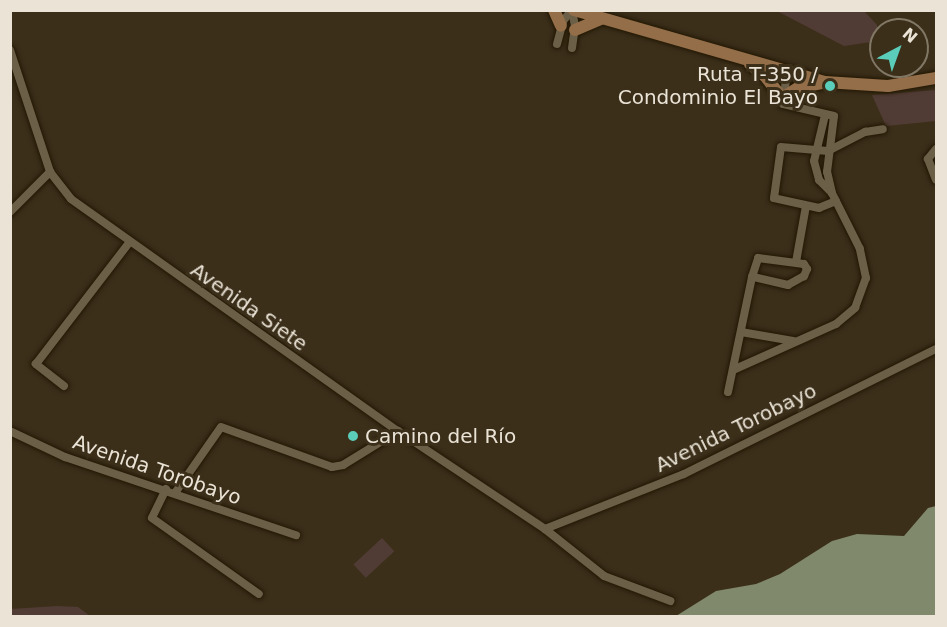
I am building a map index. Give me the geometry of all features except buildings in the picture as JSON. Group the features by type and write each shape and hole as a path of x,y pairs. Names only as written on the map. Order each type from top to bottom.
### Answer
{"main road":[{"path":"554,10 561,26"},
{"path":"573,10 825,82 888,86 936,78"},
{"path":"575,30 590,21 606,20"},
{"path":"744,60 765,76 782,98 798,88 825,82"}],"street":[{"path":"557,44 561,26 573,10"},
{"path":"572,48 575,30 573,10"},
{"name":"Avenida Siete","path":"10,50 50,172 71,199 129,243 398,432 545,529 604,576 670,601"},
{"path":"787,72 782,98 786,106 834,116 826,163 832,193"},
{"path":"733,370 794,341 819,334 847,316 864,287 866,269 860,249 837,201 819,180 816,152 825,115"},
{"path":"837,201 819,208 776,200 771,191 781,147 786,144 816,152 828,151 865,132 883,129"},
{"path":"936,149 928,159 936,180"},
{"path":"10,212 50,172"},
{"path":"796,262 806,206"},
{"path":"64,386 36,364 129,243"},
{"path":"728,392 752,277 759,257 804,264 807,271 794,284 752,277"},
{"path":"741,332 794,341"},
{"name":"Avenida Torobayo","path":"545,529 684,474 936,349"},
{"path":"175,493 220,427 332,467 343,465 398,432"},
{"name":"Avenida Torobayo","path":"10,431 64,457 165,489 296,535"},
{"path":"165,489 152,518 259,594"}],"shaded area":[{"path":"777,11 864,11 870,18 869,42 844,46"},
{"path":"936,90 936,121 886,126 872,95"},
{"path":"936,506 936,616 676,616 716,591 756,584 780,574 832,541 857,534 904,536 928,508"},
{"path":"382,538 394,551 366,578 353,565"},
{"path":"78,607 90,616 11,616 11,609"}],"place":[{"name":"Ruta T-350 / Condominio El Bayo","path":"830,86"},
{"name":"Camino del Río","path":"353,436"}]}
